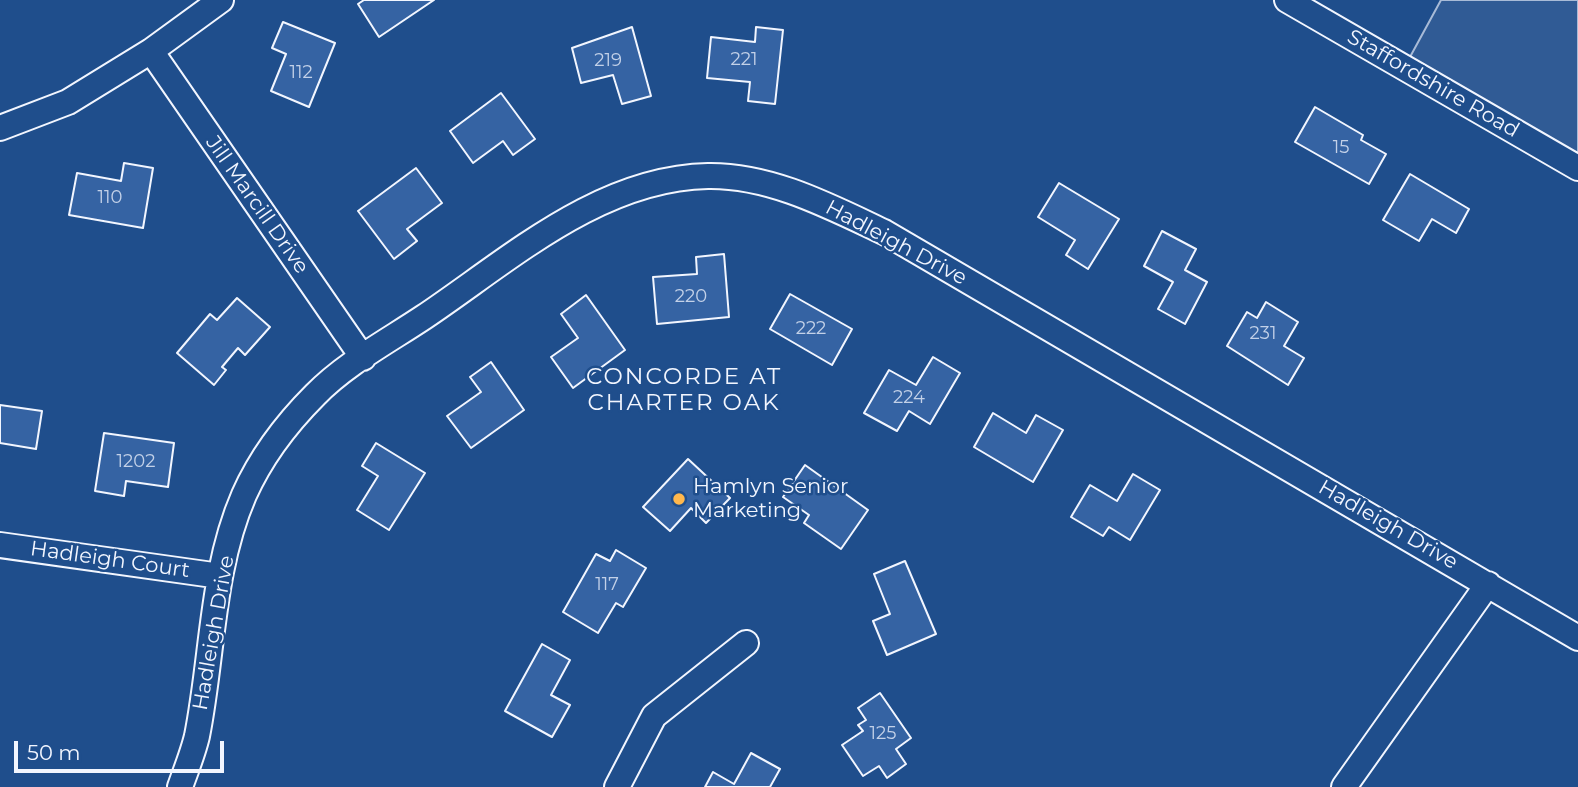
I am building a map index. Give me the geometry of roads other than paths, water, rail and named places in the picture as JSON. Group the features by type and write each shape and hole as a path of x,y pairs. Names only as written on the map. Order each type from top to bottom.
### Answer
{"street":[{"path":"0,128 68,102 151,51 222,0"},
{"name":"Staffordshire Road","path":"1287,0 1578,168"},
{"name":"Jill Marcill Drive","path":"151,51 363,358"},
{"name":"Hadleigh Drive","path":"180,787 197,737 220,576 243,496 267,449 316,393 363,358 573,216 623,193 666,181 707,176 751,179 819,201 884,232 1578,638"},
{"name":"Hadleigh Court","path":"0,545 220,576"},
{"path":"1344,787 1488,584"},
{"path":"617,787 654,716 746,643"}],"place":[{"name":"Hamlyn Senior Marketing","path":"679,499"}],"district":[{"name":"CONCORDE AT CHARTER OAK","path":"684,390"}]}
